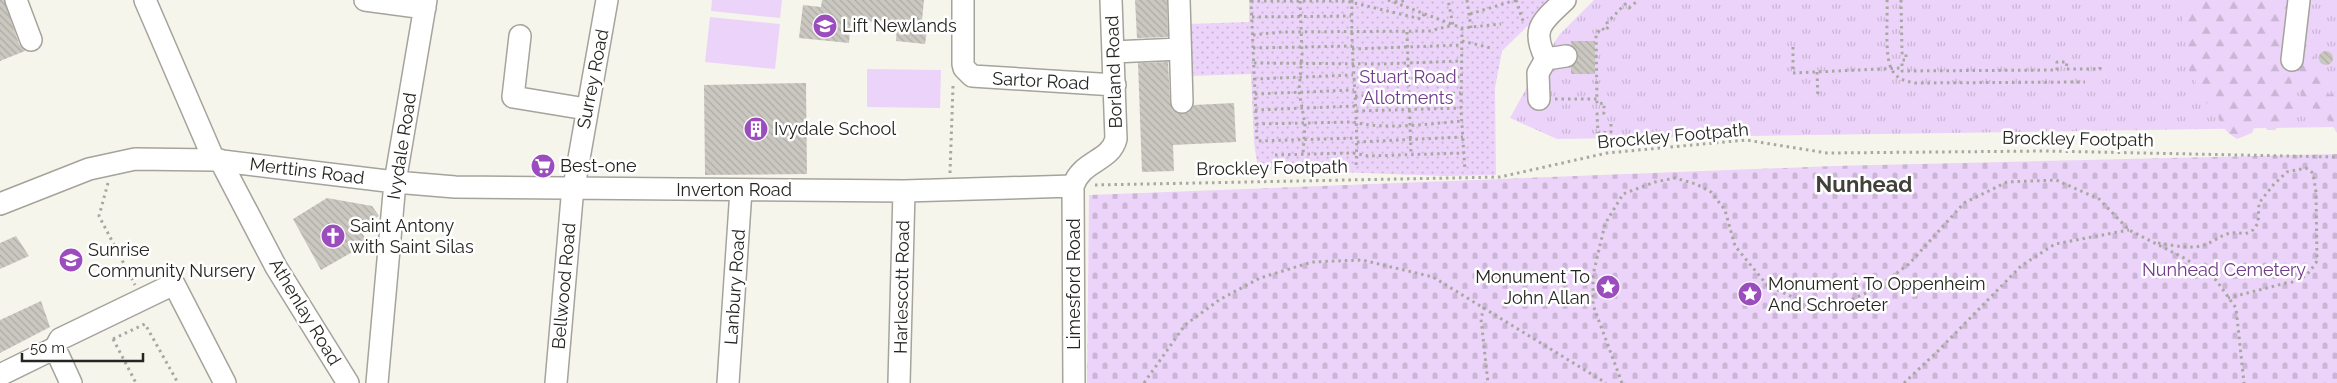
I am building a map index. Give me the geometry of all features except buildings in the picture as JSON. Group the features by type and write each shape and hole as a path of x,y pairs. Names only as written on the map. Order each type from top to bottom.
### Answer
{"street":[{"path":"16,0 32,40"},
{"name":"Athenlay Road","path":"146,0 217,160 276,267 348,383"},
{"path":"365,0 425,4"},
{"name":"Surrey Road","path":"573,188 586,109 608,0"},
{"path":"963,0 963,64 968,74"},
{"name":"Borland Road","path":"1073,186 1081,170 1109,152 1114,146 1116,139 1111,0"},
{"path":"1179,0 1182,102"},
{"path":"1542,99 1538,73 1556,58 1538,44 1538,36 1542,24 1565,0"},
{"path":"2292,60 2299,0"},
{"name":"Ivydale Road","path":"377,383 395,182 425,4"},
{"path":"520,36 512,97 586,109"},
{"path":"1114,52 1180,49"},
{"name":"Sartor Road","path":"968,74 976,77 1115,85"},
{"name":"Merttins Road","path":"0,204 74,174 125,160 217,160 395,182"},
{"name":"Inverton Road","path":"395,182 455,187 904,191 1073,186"},
{"name":"Limesford Road","path":"1073,186 1074,383"},
{"name":"Bellwood Road","path":"556,383 573,188"},
{"name":"Lanbury Road","path":"728,383 741,190"},
{"name":"Harlescott Road","path":"899,383 904,191"},
{"path":"0,375 55,348 60,339 174,284 225,383"},
{"path":"55,348 71,383"}],"path":[{"path":"1425,13 1421,20 1352,1 1251,0 1256,141 1304,138 1406,140 1410,138 1463,136"},
{"path":"1388,0 1462,28 1501,24"},
{"path":"1394,2 1407,0"},
{"path":"1448,0 1453,25"},
{"path":"1467,0 1471,28"},
{"path":"1470,14 1516,0 1523,22"},
{"path":"1611,124 1611,132 1598,133 1597,114 1604,113 1604,103 1597,104 1596,34 1602,28 1605,30 1610,26 1607,23 1625,4 1629,8 1636,2 1634,0"},
{"path":"1887,0 1888,63 1898,77 1914,83 2085,82"},
{"path":"1901,0 1902,53 1906,53 1906,60 1902,60 1902,68"},
{"path":"1300,1 1302,47 1299,77 1305,124 1303,155"},
{"path":"1352,1 1352,64 1357,123 1356,166"},
{"path":"1252,17 1351,16"},
{"path":"1252,35 1281,32 1430,31 1453,25"},
{"path":"1462,28 1461,108 1465,171"},
{"path":"1407,32 1411,155"},
{"path":"1253,48 1408,48 1462,43 1492,48"},
{"path":"1793,47 1793,73 1891,68 1902,68 1902,71 2057,70 2057,62 2067,62 2066,70 2100,69 2100,65"},
{"path":"1254,63 1352,64 1461,61"},
{"path":"1817,72 1818,98"},
{"path":"950,191 953,86 968,74"},
{"path":"1254,78 1353,75"},
{"path":"1353,80 1461,77"},
{"path":"1255,94 1354,90"},
{"path":"1355,96 1461,93"},
{"path":"1542,99 1597,99"},
{"path":"1255,110 1461,108"},
{"path":"1256,124 1357,123 1364,125 1462,121"},
{"name":"Brockley Footpath","path":"1073,186 1500,177 1607,153 1746,140 1827,153 2046,151 2337,157"},
{"path":"1275,155 1357,154 1368,156 1464,153"},
{"path":"2155,243 2191,247 2203,245 2219,236 2234,232 2245,234 2253,230 2258,223 2259,203 2287,172 2306,168 2313,173 2316,192 2317,261 2312,269 2295,282 2228,298"},
{"path":"111,176 102,198 99,216 142,299"},
{"path":"1622,383 1593,305 1593,275 1606,224 1623,194 1655,182 1675,178 1696,184 1711,192 1725,210 1735,246 1767,285 1805,302 1848,301 1875,289 1909,264 1964,203 2007,182 2056,180 2099,199 2129,230 2186,259 2216,280 2236,308 2244,383"},
{"path":"1904,383 2021,266 2055,244 2129,230"},
{"path":"1144,383 1185,325 1219,300 1260,278 1312,262 1362,260 1433,277 1606,383"},
{"path":"1484,307 1481,319 1488,383"},
{"path":"102,318 136,383"},
{"path":"113,339 146,324 178,383"}],"green space":[{"path":"712,0 782,0 780,18 711,11"},
{"name":"Stuart Road Allotments","path":"1249,0 1554,0 1502,51 1495,88 1496,175 1445,176 1258,169 1254,143 1251,74 1189,76 1188,24 1249,22"},
{"path":"1594,0 2337,0 2337,127 1557,139 1510,118 1537,69 1560,34"},
{"path":"2183,0 2292,0 2287,69 2292,82 2289,90 2298,109 2275,130 2267,130 2263,121 2257,121 2252,133 2237,139 2228,133 2219,120 2218,104 2208,104 2199,97 2195,78 2190,76 2183,22"},
{"path":"710,17 780,24 775,69 705,62"},
{"path":"2305,29 2312,34 2316,66 2325,90 2328,95 2337,92 2337,133 2325,114 2317,109 2305,107 2301,97 2302,85 2298,61"},
{"path":"867,69 941,70 940,108 867,107"},
{"name":"Nunhead Cemetery","path":"2337,154 2337,383 1087,383 1089,195 1834,166"}],"place":[{"name":"Lift Newlands","path":"825,26"},
{"name":"Ivydale School","path":"756,129"},
{"name":"Best-one","path":"543,166"},
{"name":"Saint Antony with Saint Silas","path":"333,236"},
{"name":"Sunrise Community Nursery","path":"71,260"},
{"name":"Monument To John Allan","path":"1608,287"},
{"name":"Monument To Oppenheim And Schroeter","path":"1750,294"}],"district":[{"name":"Nunhead","path":"1864,184"}]}
